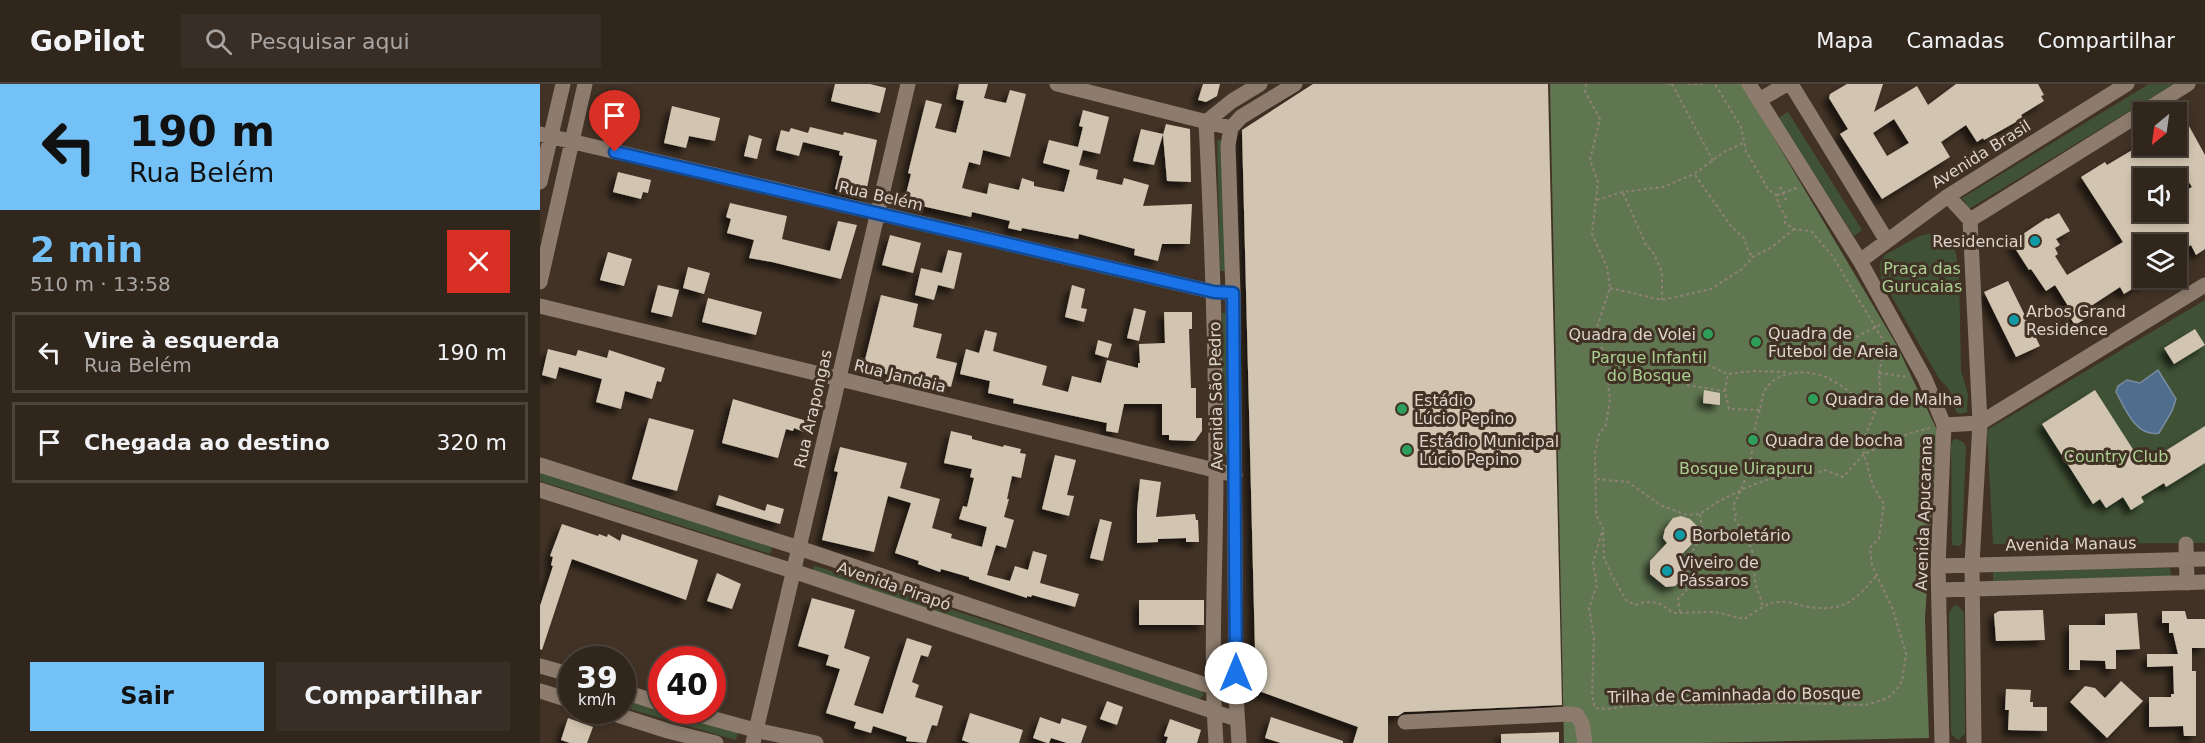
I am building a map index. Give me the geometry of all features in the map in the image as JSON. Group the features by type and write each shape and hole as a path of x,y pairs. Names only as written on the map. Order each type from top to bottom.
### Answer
{"street":[{"path":"540,182 545,135 563,84"},
{"path":"540,282 585,84"},
{"name":"Rua Arapongas","path":"754,736 908,84"},
{"path":"1057,84 1206,122 1236,122 1295,84"},
{"path":"1236,84 1232,101 1236,122"},
{"name":"Avenida Apucarana","path":"1749,84 1860,261 1925,380 1944,425 1938,566 1942,743"},
{"path":"1759,100 1789,84 1887,241"},
{"name":"Avenida Brasil","path":"1860,261 1948,195 2127,84"},
{"path":"1970,220 2188,84"},
{"path":"1206,122 1232,101 1256,87"},
{"path":"1256,87 1253,98 1263,104"},
{"name":"Avenida São Pedro","path":"1206,122 1214,292 1216,471 1214,713 1216,743"},
{"name":"Avenida São Pedro","path":"1236,122 1228,145 1233,293 1236,719 1239,743"},
{"name":"Rua Belém","path":"545,135 1214,292 1233,293"},
{"path":"1948,195 1970,220 1980,423 1972,564 1974,743"},
{"path":"1944,425 1980,423 2205,285"},
{"name":"Rua Jandaia","path":"540,306 1235,475"},
{"name":"Avenida Pirapó","path":"540,465 799,548 1236,694"},
{"name":"Avenida Pirapó","path":"540,490 1236,719"},
{"path":"2186,544 2187,583"},
{"name":"Avenida Manaus","path":"1938,566 2205,559"},
{"path":"1940,590 2205,582"},
{"path":"540,666 558,671"},
{"path":"540,691 558,696"},
{"path":"1405,722 1577,715 1582,724 1585,743"},
{"path":"636,721 716,743"},
{"path":"721,724 754,736 816,743"}],"path":[{"path":"1586,84 1585,91 1600,119 1590,160 1598,182 1593,234 1607,267 1610,288 1662,300 1711,289 1742,269 1753,257 1772,247 1794,229 1785,224 1786,218 1776,195 1768,189 1746,151 1741,127 1715,84"},
{"path":"1672,84 1713,161"},
{"path":"1688,84 1703,84"},
{"path":"1597,200 1622,192 1663,187 1694,174 1724,152 1745,142"},
{"path":"1694,174 1731,226 1744,238 1748,251 1753,257"},
{"path":"1776,195 1810,182"},
{"path":"1780,187 1786,200"},
{"path":"1622,192 1646,245 1654,254 1662,272 1662,300"},
{"name":"Trilha de Caminhada do Bosque","path":"1610,288 1596,330 1605,358 1610,399 1606,425 1599,434 1594,453 1596,515 1603,528 1593,563 1597,585 1589,608 1594,637 1592,696 1594,708 1607,709 1633,705 1792,703 1866,705 1888,698 1897,690 1902,681 1906,654 1893,610 1872,565 1870,548 1879,538 1884,504 1873,486 1864,454 1863,441 1875,412 1880,391 1879,373 1885,343 1833,257 1811,231 1794,229"},
{"path":"1840,345 1875,327"},
{"path":"1838,341 1843,352"},
{"path":"1685,355 1728,374 1753,371 1790,372 1825,377 1875,412"},
{"path":"1762,607 1762,597 1757,590 1754,577 1756,563 1743,532 1734,518 1736,514 1733,506 1743,489 1763,394 1772,382 1790,372"},
{"path":"1879,373 1925,380"},
{"path":"1728,374 1725,391 1729,410 1760,411"},
{"path":"1687,384 1725,391"},
{"path":"1596,478 1628,482 1662,506 1688,515 1700,514 1743,489 1769,479 1808,476 1825,470 1843,477 1864,454 1910,433 1944,425"},
{"path":"1680,612 1678,599 1686,591 1688,561 1702,528 1700,514"},
{"path":"1603,528 1604,558 1626,600 1635,605 1649,600 1664,606 1673,613 1715,612 1744,619 1762,607 1781,602 1807,607 1836,608 1861,594 1876,576"}],"green space":[{"name":"Bosque Uirapuru","path":"1550,84 1742,84 1896,344 1937,430 1925,619 1929,738 1701,743 1564,743"},
{"path":"2149,84 2174,84 2144,102 2133,102 2133,109 1969,209 1962,198"},
{"path":"1788,112 1862,230 1854,236 1778,118"},
{"path":"1217,140 1226,140 1228,271 1220,271"},
{"name":"Praça das Gurucaias","path":"1938,232 1952,241 1959,273 1961,371 1968,394 1967,412 1960,414 1956,412 1949,390 1940,380 1881,278 1880,263 1885,255 1919,236"},
{"name":"Country Club","path":"2205,300 2205,543 1993,544 1987,430"},
{"path":"1222,313 1230,313 1232,455 1224,455"},
{"path":"1957,439 1966,447 1962,543 1960,546 1952,545 1951,445 1953,440"},
{"path":"540,470 773,545 770,554 540,481"},
{"path":"816,566 1202,690 1204,695 1199,699 812,571"},
{"path":"2170,568 2171,576 1993,581 1993,571"},
{"path":"1954,605 1964,612 1965,734 1958,740 1951,734 1949,613"},
{"path":"636,702 648,706 648,714 636,711"},
{"path":"681,724 705,724 738,732 736,740"}],"water":[{"path":"2158,370 2176,399 2159,433 2151,433 2144,431 2132,420 2116,392 2118,386 2127,380 2140,383"}],"building":[{"path":"835,84 870,84 886,88 880,113 831,101"},
{"path":"959,84 988,84 984,98 1006,103 1010,90 1026,94 1010,157 983,150 980,165 969,162 962,188 987,194 989,183 1019,190 1022,178 1034,182 1034,186 1064,192 1070,170 1043,163 1049,140 1078,147 1083,127 1079,126 1083,110 1109,117 1100,154 1083,150 1079,165 1098,170 1096,179 1122,185 1124,178 1149,185 1143,206 1192,204 1190,244 1162,244 1158,261 1134,255 1135,249 1079,234 1078,239 1022,228 1021,231 1008,228 1010,221 972,212 971,217 904,202 911,174 908,173 926,100 942,104 935,128 956,133 964,101 956,99"},
{"path":"1203,84 1220,84 1217,96 1206,102 1198,100"},
{"name":"Estádio Lúcio Pepino","path":"1313,84 1548,84 1562,705 1404,712 1398,716 1388,716 1388,743 1353,743 1358,727 1256,690 1242,130"},
{"path":"1847,84 1883,84 1874,112 1917,86 1928,105 1956,84 2038,84 2044,95 2041,96 2044,101 2021,115 2023,118 1984,140 1983,138 1977,142 1966,125 1941,142 1950,157 1882,199 1840,134 1848,129 1829,98 1830,94","holes":["1894,119 1909,143 1887,156 1873,133"]},
{"path":"672,106 720,118 715,141 689,136 686,148 664,143"},
{"path":"2187,122 2205,155 2205,249 2196,255 2191,245 2187,247 2187,234 2133,234 2134,288 2124,294 2120,287 2088,308 2092,315 2075,325 2069,316 2073,314 2055,285 2046,291 2011,242 2047,218 2059,213 2070,231 2056,239 2060,245 2055,248 2058,254 2055,256 2067,275 2123,242 2081,177 2105,162 2107,165 2133,150 2133,156 2187,156"},
{"path":"1166,124 1190,129 1191,182 1167,181 1163,135"},
{"path":"810,127 877,140 865,197 835,189 843,156 839,155 840,151 803,142 799,156 776,150 781,130 789,132 791,128 808,133"},
{"path":"1141,129 1163,134 1154,165 1133,161"},
{"path":"749,135 762,139 757,159 744,156"},
{"path":"618,172 651,180 648,193 643,192 641,199 613,192"},
{"path":"730,203 787,216 782,239 830,251 838,221 857,225 841,279 749,258 754,240 727,233 731,219 726,217"},
{"path":"890,235 921,243 913,273 882,265"},
{"path":"948,250 962,253 954,289 938,285 934,300 915,295 921,268 942,273"},
{"path":"608,252 632,259 624,286 600,280"},
{"path":"688,267 710,273 704,294 683,288"},
{"name":"Arbos Grand Residence","path":"2008,281 2040,346 2016,357 1984,292"},
{"path":"658,285 679,290 672,317 651,312"},
{"path":"1072,285 1085,289 1081,308 1087,309 1084,322 1065,317"},
{"path":"881,295 918,304 913,327 942,334 936,358 957,363 951,387 890,370 889,375 863,368"},
{"path":"708,298 762,312 756,335 702,322"},
{"path":"1134,308 1146,311 1139,341 1127,338"},
{"path":"1164,312 1192,312 1192,329 1189,329 1191,388 1196,388 1196,418 1202,418 1202,431 1195,441 1169,440 1169,435 1162,435 1162,404 1124,404 1118,433 1106,431 1107,423 1013,403 1014,399 988,393 990,381 960,374 966,349 979,353 985,330 997,333 993,351 1047,366 1042,385 1068,392 1072,376 1101,383 1107,360 1138,368 1139,344 1165,343"},
{"path":"2195,329 2205,345 2174,364 2164,348"},
{"path":"1098,340 1112,344 1108,358 1095,354"},
{"path":"548,349 576,356 578,350 607,358 609,350 665,368 661,382 657,381 652,399 625,391 621,409 596,402 602,379 559,367 556,379 542,375"},
{"path":"1704,390 1720,393 1720,405 1703,403"},
{"path":"2095,390 2143,465 2205,426 2205,463 2166,487 2164,483 2141,497 2144,502 2131,510 2123,497 2106,508 2100,499 2093,504 2042,424"},
{"path":"733,399 807,421 804,432 794,428 793,431 786,429 778,458 722,443"},
{"path":"649,418 694,430 677,491 632,479"},
{"path":"951,431 1003,447 1004,445 1021,449 1020,453 1026,454 1021,478 1012,476 1007,499 1009,499 1004,517 1014,520 1006,548 996,545 987,575 1010,581 1015,566 1028,570 1033,551 1047,555 1040,583 1079,594 1075,607 1032,595 1027,598 969,579 969,577 941,569 940,572 918,564 919,561 895,553 911,503 888,496 874,552 822,540 838,472 834,471 840,447 907,463 900,488 940,499 932,528 952,534 951,538 982,547 987,527 959,519 963,506 967,507 974,478 970,477 972,469 944,463"},
{"path":"1055,455 1076,460 1067,495 1074,496 1069,516 1042,509"},
{"path":"1140,479 1161,482 1156,517 1195,514 1198,520 1199,542 1186,542 1186,538 1158,539 1158,542 1137,543"},
{"path":"719,495 765,511 767,504 784,509 780,524 716,505"},
{"path":"1681,516 1690,519 1697,526 1697,533 1693,543 1682,554 1684,577 1675,586 1666,587 1650,574 1650,561 1667,543 1663,538 1665,529 1673,518"},
{"path":"1100,519 1112,522 1103,561 1090,558"},
{"path":"562,524 598,536 599,534 607,537 608,534 620,541 622,534 698,560 686,600 572,559 542,650 540,649 540,606 553,566 551,565 553,557 550,556"},
{"path":"717,573 741,584 732,609 707,601"},
{"path":"812,598 855,610 844,648 870,657 854,705 883,714 907,638 932,646 928,657 921,655 912,682 919,685 915,697 943,706 937,726 932,725 926,743 906,741 907,737 873,726 871,733 854,728 856,722 826,713 840,669 826,665 829,655 798,646"},
{"path":"1139,600 1204,600 1204,625 1139,625"},
{"path":"2043,610 2045,640 1996,641 1994,614 1999,611"},
{"path":"2162,611 2185,611 2187,619 2205,619 2205,648 2192,648 2192,671 2196,671 2196,736 2184,736 2183,726 2149,727 2149,697 2171,697 2171,694 2174,694 2173,666 2147,667 2147,654 2178,654 2173,633 2169,633 2169,623 2162,623"},
{"path":"2137,613 2140,649 2116,650 2116,669 2106,669 2105,661 2080,660 2080,670 2069,670 2069,625 2105,625 2105,614"},
{"path":"2121,681 2143,701 2107,738 2070,702 2085,686 2095,688 2105,698"},
{"path":"2006,689 2031,690 2030,702 2033,702 2033,707 2047,707 2047,731 2008,730 2009,710 2005,710"},
{"path":"1107,701 1123,707 1117,725 1100,719"},
{"path":"970,713 1023,730 1019,743 970,743 962,740"},
{"path":"1040,717 1060,724 1062,718 1087,726 1081,743 1067,743 1051,738 1047,743 1033,738"},
{"path":"1271,717 1343,741 1343,743 1281,743 1265,738"},
{"path":"1170,719 1201,730 1197,743 1166,743 1168,737 1164,736"},
{"path":"566,724 585,724 593,727 587,743 570,743 561,740"},
{"path":"1559,732 1559,743 1501,743 1501,734"}],"place":[{"name":"Residencial","path":"2035,241"},
{"name":"Arbos Grand Residence","path":"2014,320"},
{"name":"Quadra de Volei","path":"1708,334"},
{"name":"Quadra de Futebol de Areia","path":"1756,342"},
{"name":"Quadra de Malha","path":"1813,399"},
{"name":"Estádio Lúcio Pepino","path":"1402,409"},
{"name":"Quadra de bocha","path":"1753,440"},
{"name":"Estádio Municipal Lúcio Pepino","path":"1407,450"},
{"name":"Borboletário","path":"1680,535"},
{"name":"Viveiro de Pássaros","path":"1667,571"}],"route":[{"path":"615,152 1214,292 1233,293 1236,673"}],"park label":[{"name":"Parque Infantil do Bosque","path":"1649,366"}]}
